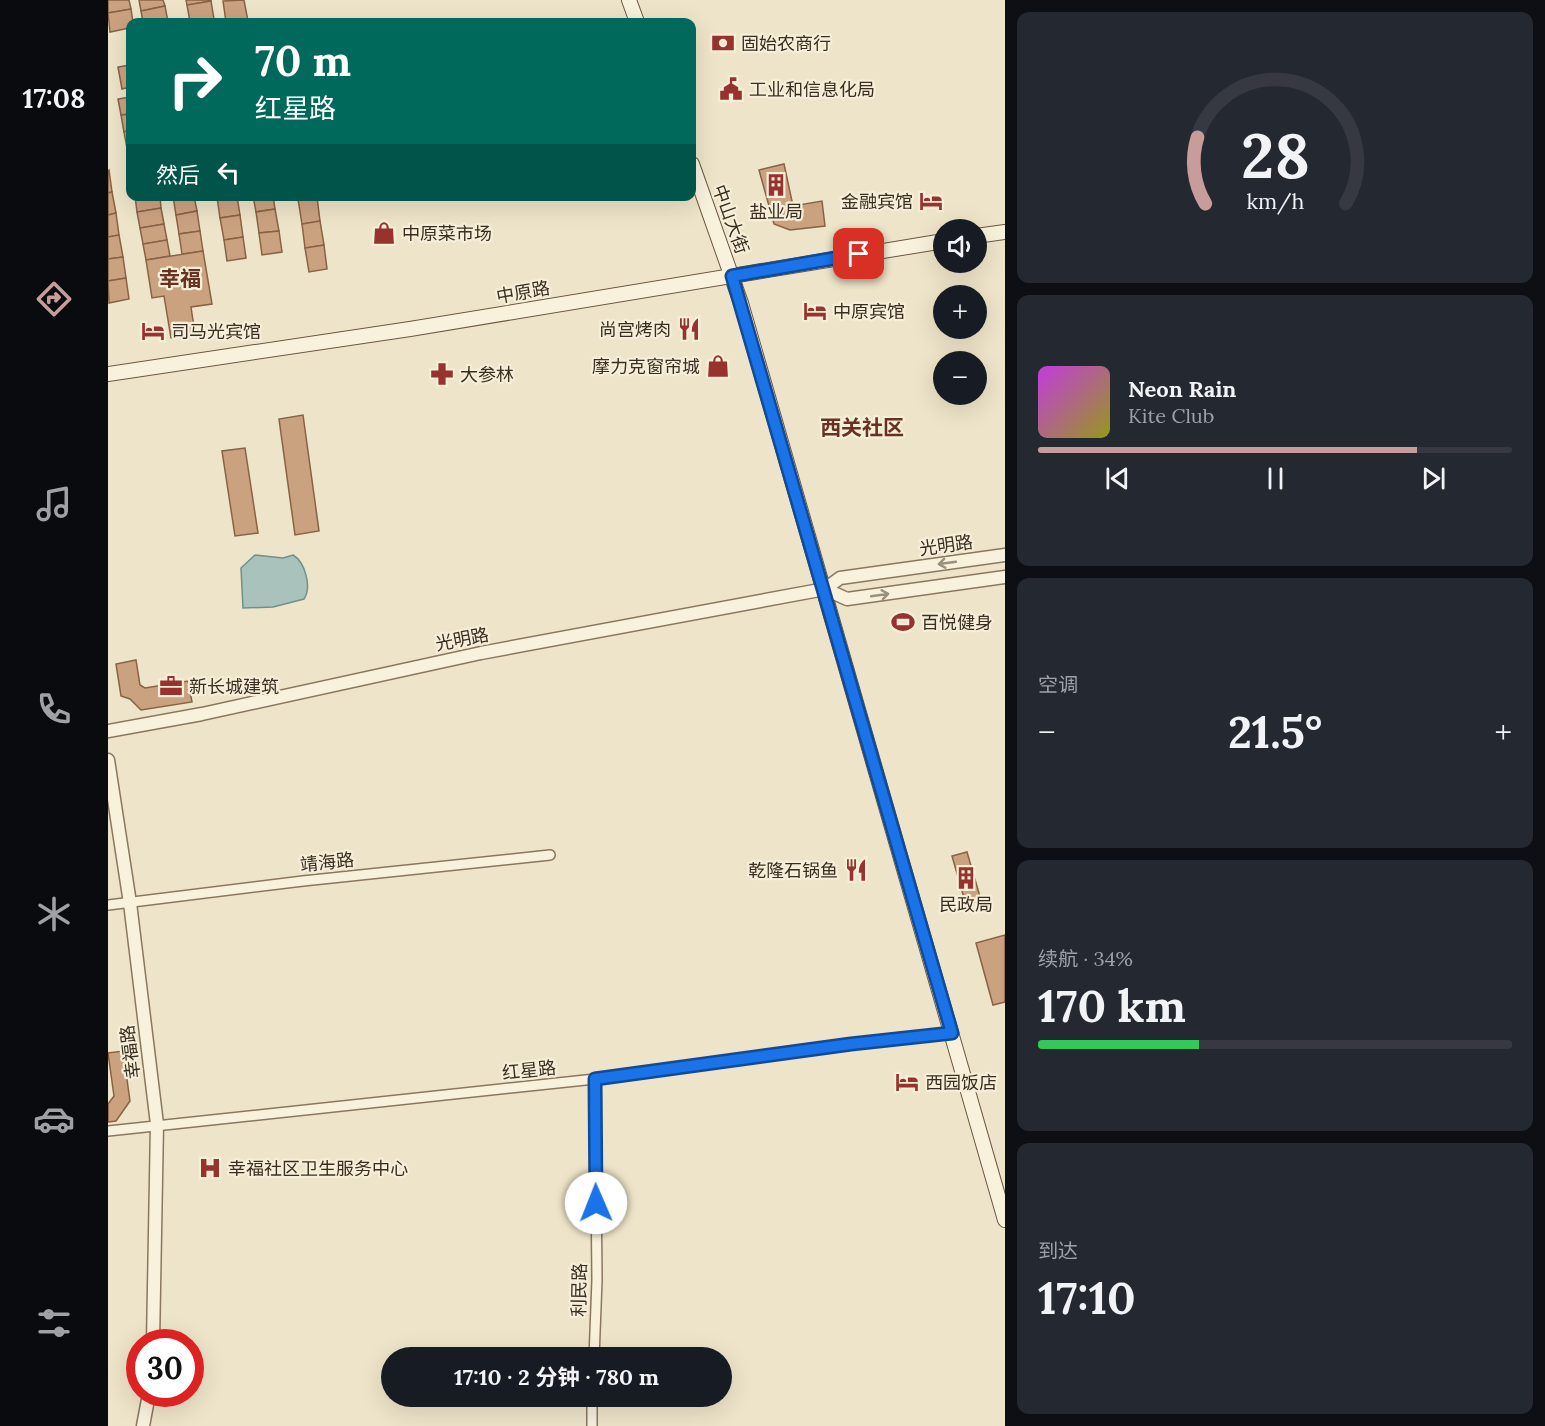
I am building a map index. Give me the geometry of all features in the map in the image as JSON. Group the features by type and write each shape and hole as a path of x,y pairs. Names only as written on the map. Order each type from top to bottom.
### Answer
{"main road":[{"path":"629,0 636,18"},
{"name":"中山大街","path":"696,175 732,276 825,589 1005,1220"},
{"path":"987,234 1005,232"},
{"name":"中原路","path":"108,374 410,329 933,243"}],"street":[{"name":"光明路","path":"108,731 202,714 481,653 825,589 840,578 1005,555"},
{"name":"光明路","path":"825,589 847,599 1005,577"},
{"name":"幸福路","path":"108,760 130,903 157,1124 153,1329"},
{"name":"靖海路","path":"108,905 303,881 550,855"},
{"name":"红星路","path":"108,1131 595,1079 851,1044 952,1033"},
{"name":"利民路","path":"594,1347 597,1280 595,1079"},
{"path":"143,1426 147,1407"},
{"path":"592,1407 592,1426"}],"water":[{"path":"255,555 283,558 293,555 297,558 306,575 307,588 304,599 273,607 243,608 241,568"}],"building":[{"path":"108,0 129,0 131,9 108,13"},
{"path":"139,0 163,0 165,6 141,11"},
{"path":"186,0 211,0 211,1 187,5"},
{"path":"244,0 247,18 225,18 223,1"},
{"path":"211,1 214,18 189,18 187,5"},
{"path":"165,6 167,18 142,18 141,11"},
{"path":"131,9 132,18 126,18 126,29 110,32 108,13"},
{"path":"126,66 126,88 122,89 118,67"},
{"path":"126,98 126,114 121,115 118,99"},
{"path":"126,114 126,131 124,132 121,115"},
{"name":"盐业局","path":"784,164 793,206 822,201 825,226 790,230 774,224 759,170"},
{"path":"108,171 112,192 108,193"},
{"path":"112,192 116,213 108,215 108,193"},
{"path":"136,201 160,201 161,208 137,212"},
{"path":"174,201 195,201 197,211 176,215"},
{"path":"218,201 238,201 240,215 220,218"},
{"path":"254,201 274,201 275,209 256,212"},
{"path":"298,201 318,201 320,221 302,224"},
{"path":"161,208 164,224 140,228 137,212"},
{"path":"275,209 279,231 259,233 256,212"},
{"path":"197,211 200,231 179,234 176,215"},
{"path":"116,213 119,235 108,237 108,215"},
{"path":"240,215 243,237 224,240 220,218"},
{"path":"320,221 324,245 305,248 302,224"},
{"path":"164,224 167,240 143,244 140,228"},
{"path":"200,231 203,251 182,254 179,234"},
{"path":"279,231 282,252 262,255 259,233"},
{"path":"119,235 123,257 108,259 108,237"},
{"path":"243,237 246,258 227,261 224,240"},
{"path":"167,240 170,256 146,260 143,244"},
{"path":"324,245 327,269 309,272 305,248"},
{"path":"203,251 212,304 191,307 195,334 171,338 164,296 152,298 146,260"},
{"path":"123,257 126,278 108,281 108,259"},
{"path":"126,278 129,299 109,303 108,281"},
{"path":"303,415 319,531 295,535 279,419"},
{"path":"245,448 258,533 235,536 222,451"},
{"name":"新长城建筑","path":"136,660 140,685 145,688 188,681 192,702 141,710 130,699 121,696 116,664"},
{"name":"民政局","path":"967,852 981,900 966,905 952,856"},
{"path":"1005,935 1005,1002 993,1005 976,943"},
{"path":"123,1051 130,1101 116,1121 108,1122 108,1104 114,1096 108,1053"}],"place":[{"name":"固始农商行","path":"723,43"},
{"name":"工业和信息化局","path":"731,89"},
{"name":"盐业局","path":"776,185"},
{"name":"金融宾馆","path":"931,201"},
{"name":"中原菜市场","path":"384,233"},
{"name":"中原宾馆","path":"815,311"},
{"name":"尚宫烤肉","path":"689,329"},
{"name":"司马光宾馆","path":"153,331"},
{"name":"摩力克窗帘城","path":"718,366"},
{"name":"大参林","path":"442,374"},
{"name":"百悦健身","path":"903,622"},
{"name":"新长城建筑","path":"171,686"},
{"name":"乾隆石锅鱼","path":"856,870"},
{"name":"民政局","path":"966,878"},
{"name":"西园饭店","path":"907,1082"},
{"name":"幸福社区卫生服务中心","path":"210,1168"}],"district":[{"name":"幸福","path":"180,278"},
{"name":"西关社区","path":"862,427"}],"route":[{"path":"596,1203 595,1079 851,1044 952,1033 825,589 732,276 859,254"}]}
